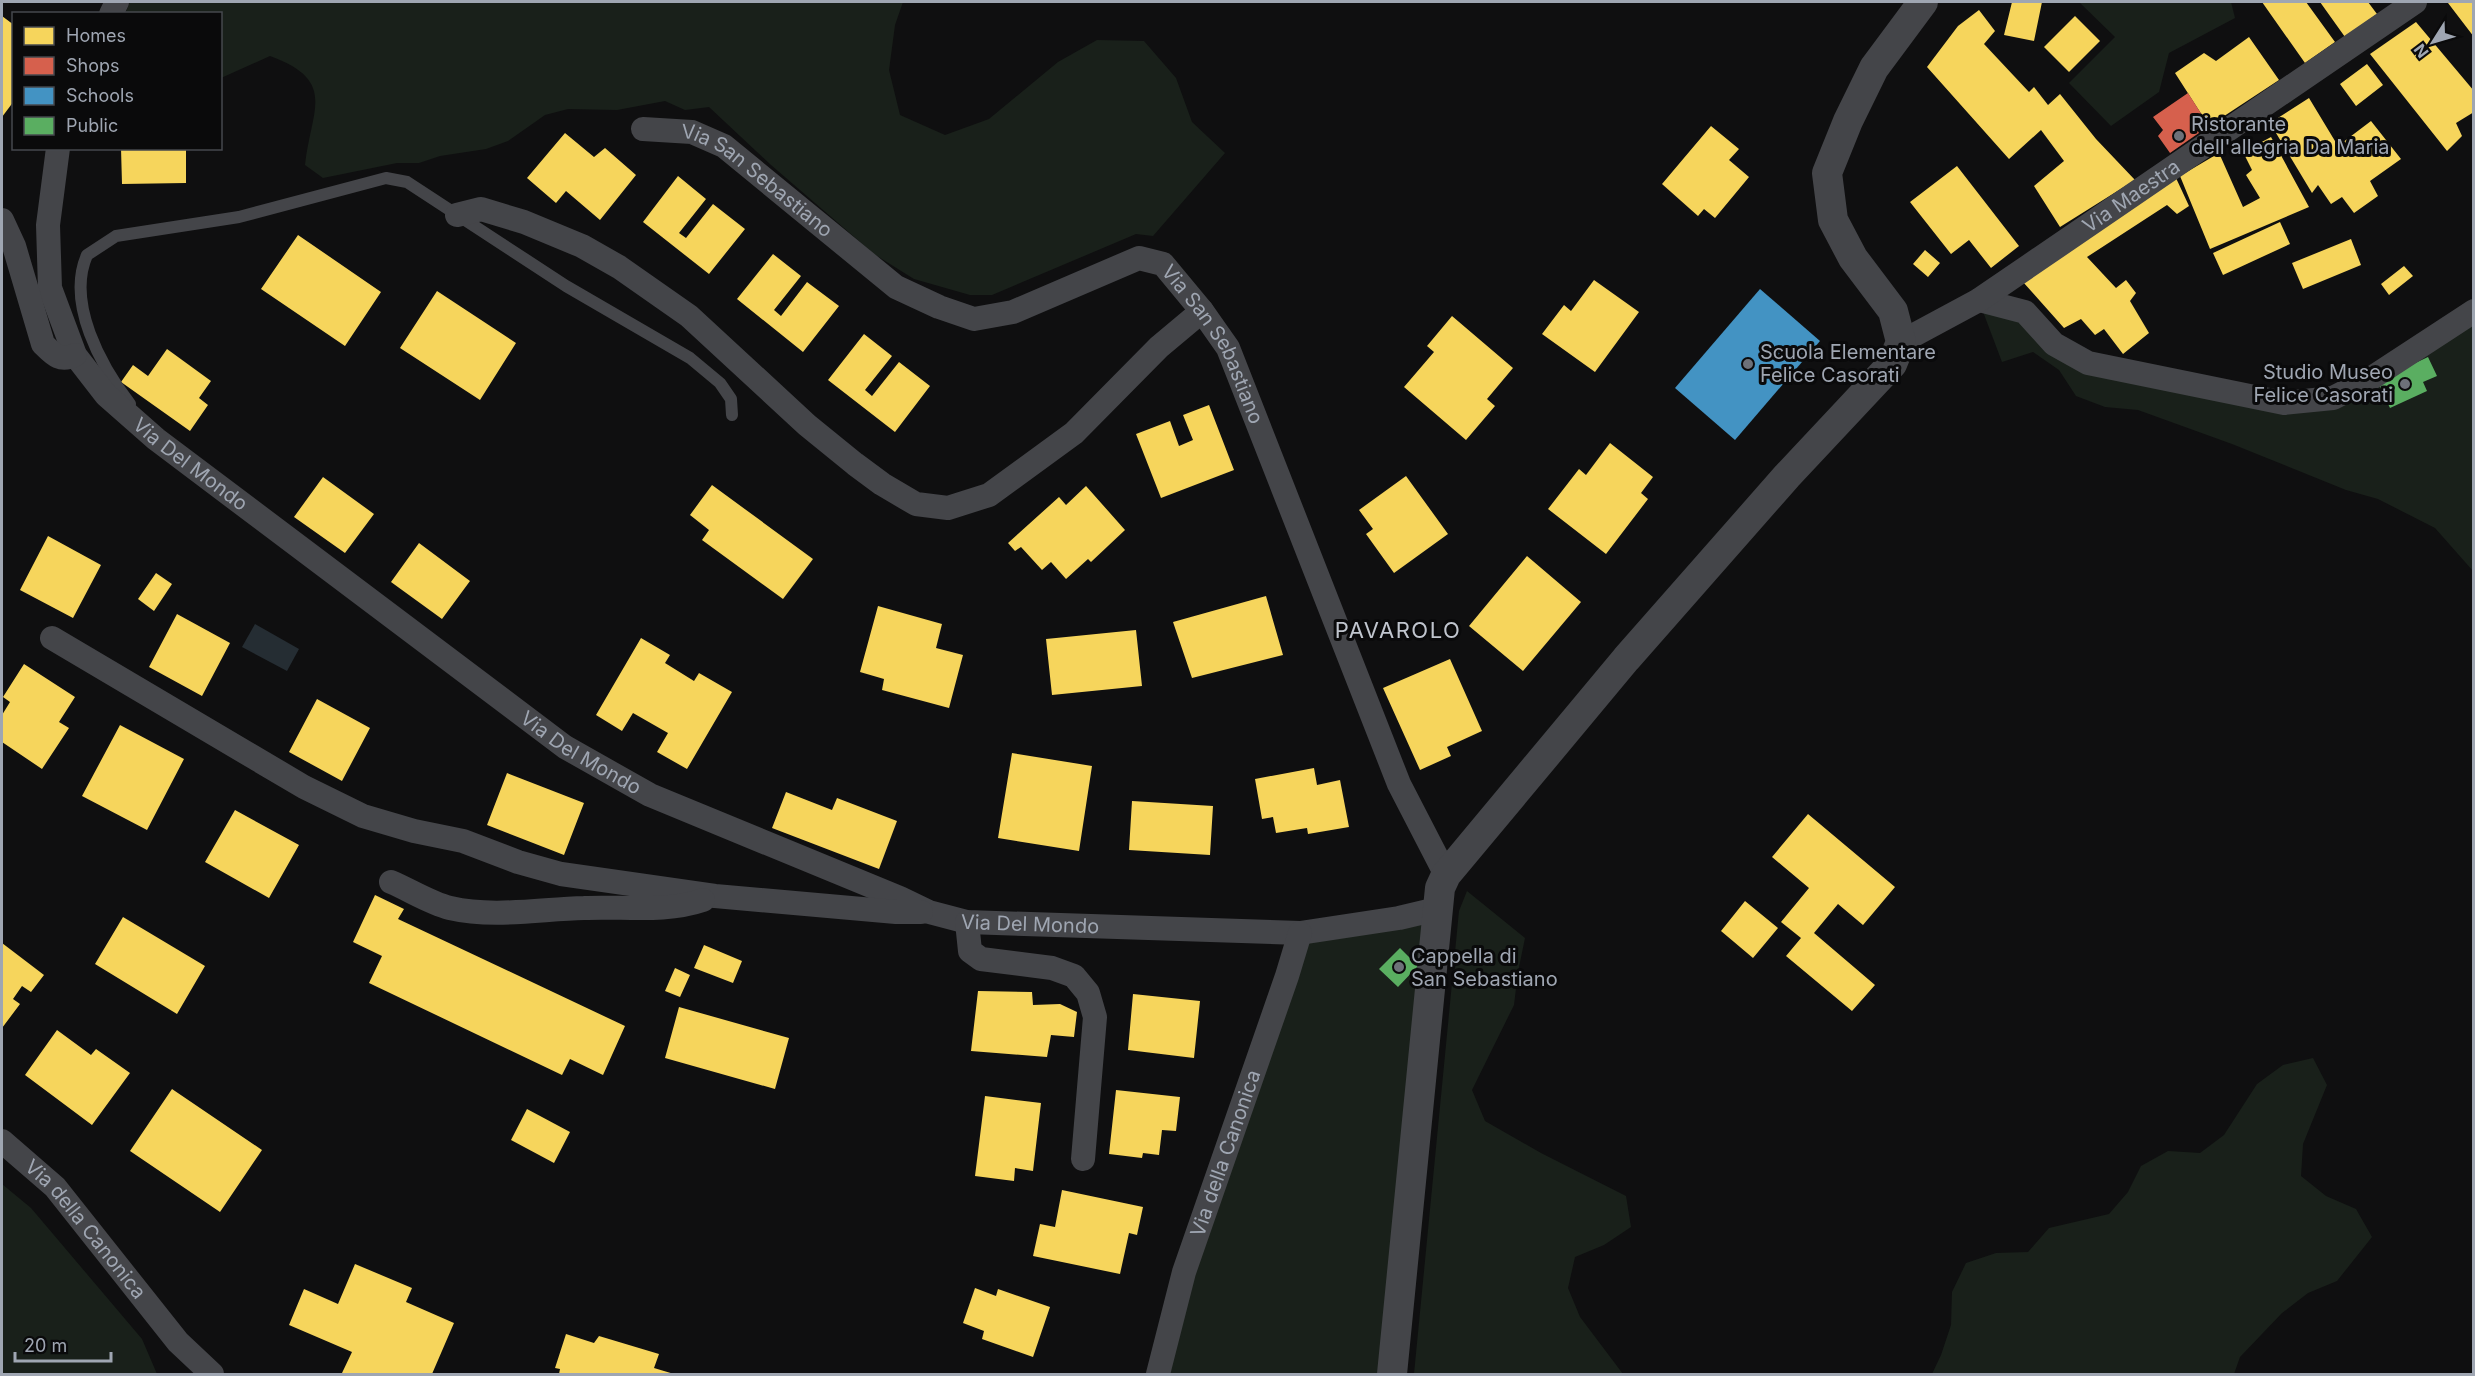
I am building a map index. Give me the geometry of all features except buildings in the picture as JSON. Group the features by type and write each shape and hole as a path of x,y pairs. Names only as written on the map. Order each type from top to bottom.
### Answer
{"street":[{"path":"1392,1374 1440,888 1446,875 1626,659 1787,476 1892,364 1901,342 1893,311 1853,258 1833,220 1827,173 1848,121 1874,68 1923,2"},
{"name":"Via Maestra","path":"1901,342 1979,300 2415,2"},
{"name":"Via San Sebastiano","path":"643,129 692,132 724,146 896,287 939,307 974,319 1013,312 1139,258 1163,264 1202,311 1228,348 1399,784 1446,875"},
{"name":"Via Del Mondo","path":"58,150 48,225 50,288 75,355 106,395 156,439 565,747 650,795 929,912 967,922 1300,933 1399,918 1437,909"},
{"path":"457,215 481,210 524,222 582,246 619,267 689,316 807,425 855,464 882,484 916,504 948,508 989,495 1074,433 1159,347 1202,311"},
{"path":"2,220 14,246 43,344 54,356 66,359 75,355"},
{"path":"1979,300 2025,312 2054,344 2088,363 2284,403 2333,398 2370,380 2474,311"},
{"path":"52,638 304,787 363,816 414,831 463,841 518,862 561,874 715,896 896,912 929,912"},
{"path":"391,882 450,908 490,912 688,906 715,896"},
{"path":"967,922 970,951 981,959 1052,968 1074,976 1088,993 1095,1017 1083,1159"},
{"name":"Via della Canonica","path":"1158,1374 1184,1272 1269,1031 1300,933"},
{"name":"Via della Canonica","path":"2,1141 55,1187 178,1342 212,1374"}],"lane":[{"path":"156,439 118,388 92,337 81,301 80,282 87,255 116,236 239,217 386,178 416,186 566,286 690,358 720,383 731,399 732,415"}],"shaded area":[{"path":"130,2 903,2 895,25 889,70 900,115 945,135 989,119 1058,62 1097,40 1144,41 1176,78 1192,122 1225,153 1153,236 1136,234 992,295 970,295 914,279 874,254 771,165 709,107 685,110 665,101 617,110 568,109 545,115 508,141 486,149 440,156 419,163 397,163 323,178 305,165 315,99 313,87 305,76 270,56 222,78 222,12 126,12"},
{"path":"2079,2 2231,2 2235,18 2169,53 2159,92 2111,126 2069,83 2115,37"},
{"path":"1982,309 2023,318 2051,349 2284,409 2473,317 2473,571 2435,528 2378,499 2346,490 2232,444 2138,410 2105,407 2076,396 2059,370 2033,352 2002,362"},
{"path":"255,624 299,649 287,671 242,647"},
{"path":"1467,891 1525,938 1514,1005 1472,1090 1485,1121 1541,1153 1626,1196 1631,1227 1604,1245 1575,1257 1568,1288 1580,1317 1623,1374 1414,1374 1459,911"},
{"path":"1429,918 1385,1374 1165,1374 1191,1277 1301,941"},
{"path":"2313,1058 2327,1085 2303,1144 2301,1176 2326,1196 2356,1209 2372,1237 2337,1281 2308,1293 2282,1313 2240,1357 2234,1374 1932,1374 1951,1325 1952,1292 1966,1263 1996,1253 2028,1252 2049,1228 2109,1214 2128,1192 2141,1166 2168,1151 2200,1153 2224,1135 2257,1084 2283,1065"},
{"path":"2,1184 31,1208 142,1339 157,1374 2,1374"}],"place":[{"name":"Ristorante dell'allegria Da Maria","path":"2179,136"},
{"name":"Scuola Elementare Felice Casorati","path":"1748,364"},
{"name":"Studio Museo Felice Casorati","path":"2405,384"},
{"name":"Cappella di San Sebastiano","path":"1399,967"}],"district":[{"name":"PAVAROLO","path":"1398,630"}]}
